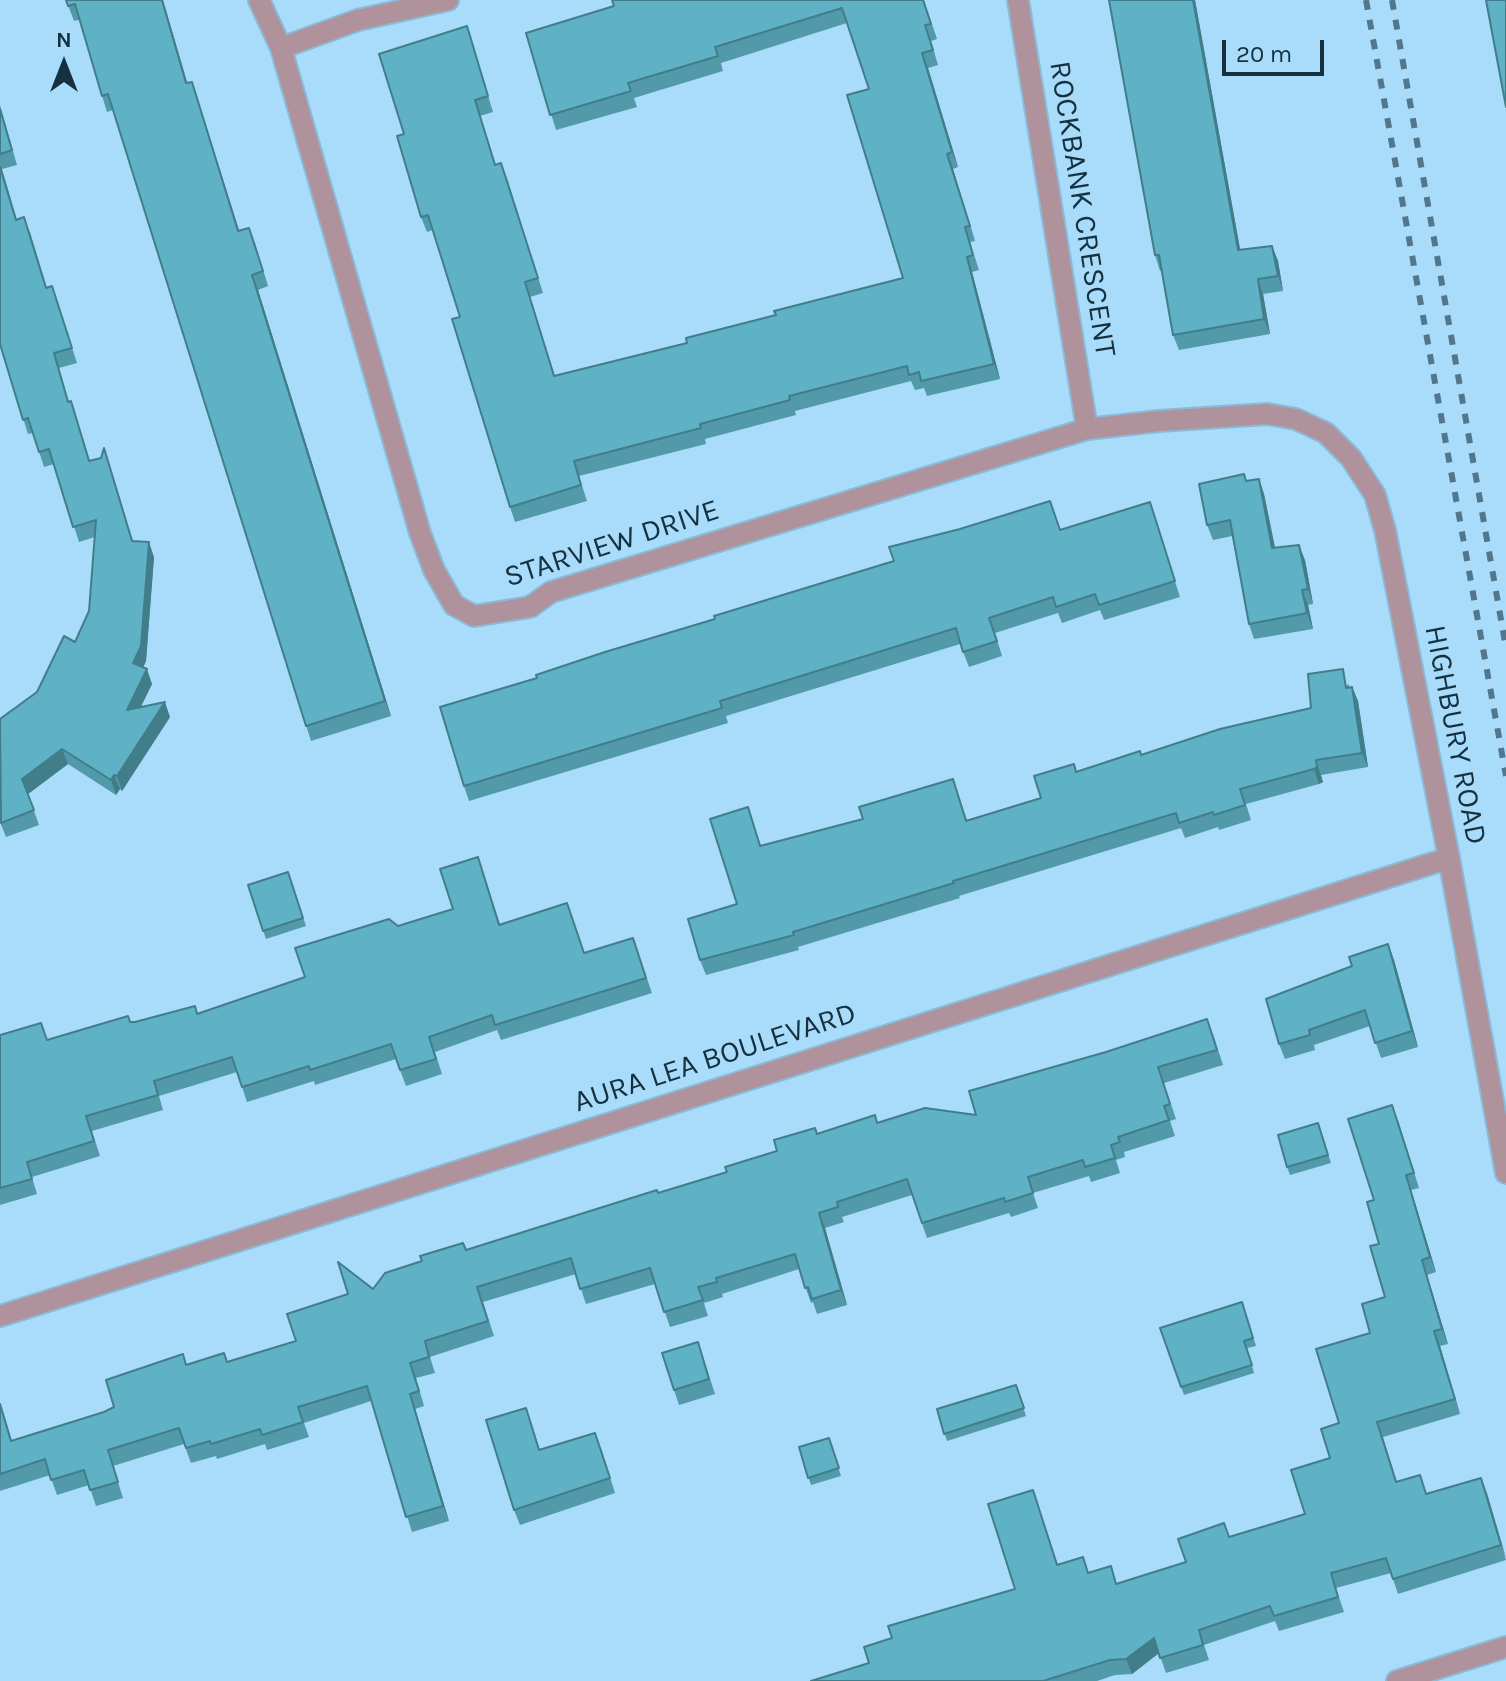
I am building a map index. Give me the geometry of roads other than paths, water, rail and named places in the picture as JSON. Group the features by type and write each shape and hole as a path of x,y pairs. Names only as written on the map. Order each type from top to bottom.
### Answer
{"street":[{"name":"STARVIEW DRIVE","path":"259,0 281,48 420,533 434,570 454,605 474,616 530,607 551,592 1087,429 1267,414 1296,419 1326,433 1351,458"},
{"path":"281,48 358,20 448,0"},
{"name":"ROCKBANK CRESCENT","path":"1018,0 1087,429"},
{"name":"HIGHBURY ROAD","path":"1351,458 1375,495 1385,530 1506,1173"},
{"name":"AURA LEA BOULEVARD","path":"0,1316 1449,858"},
{"path":"1397,1681 1506,1647"}],"railway":[{"path":"1366,0 1506,776"},
{"path":"1392,0 1506,648"}]}
